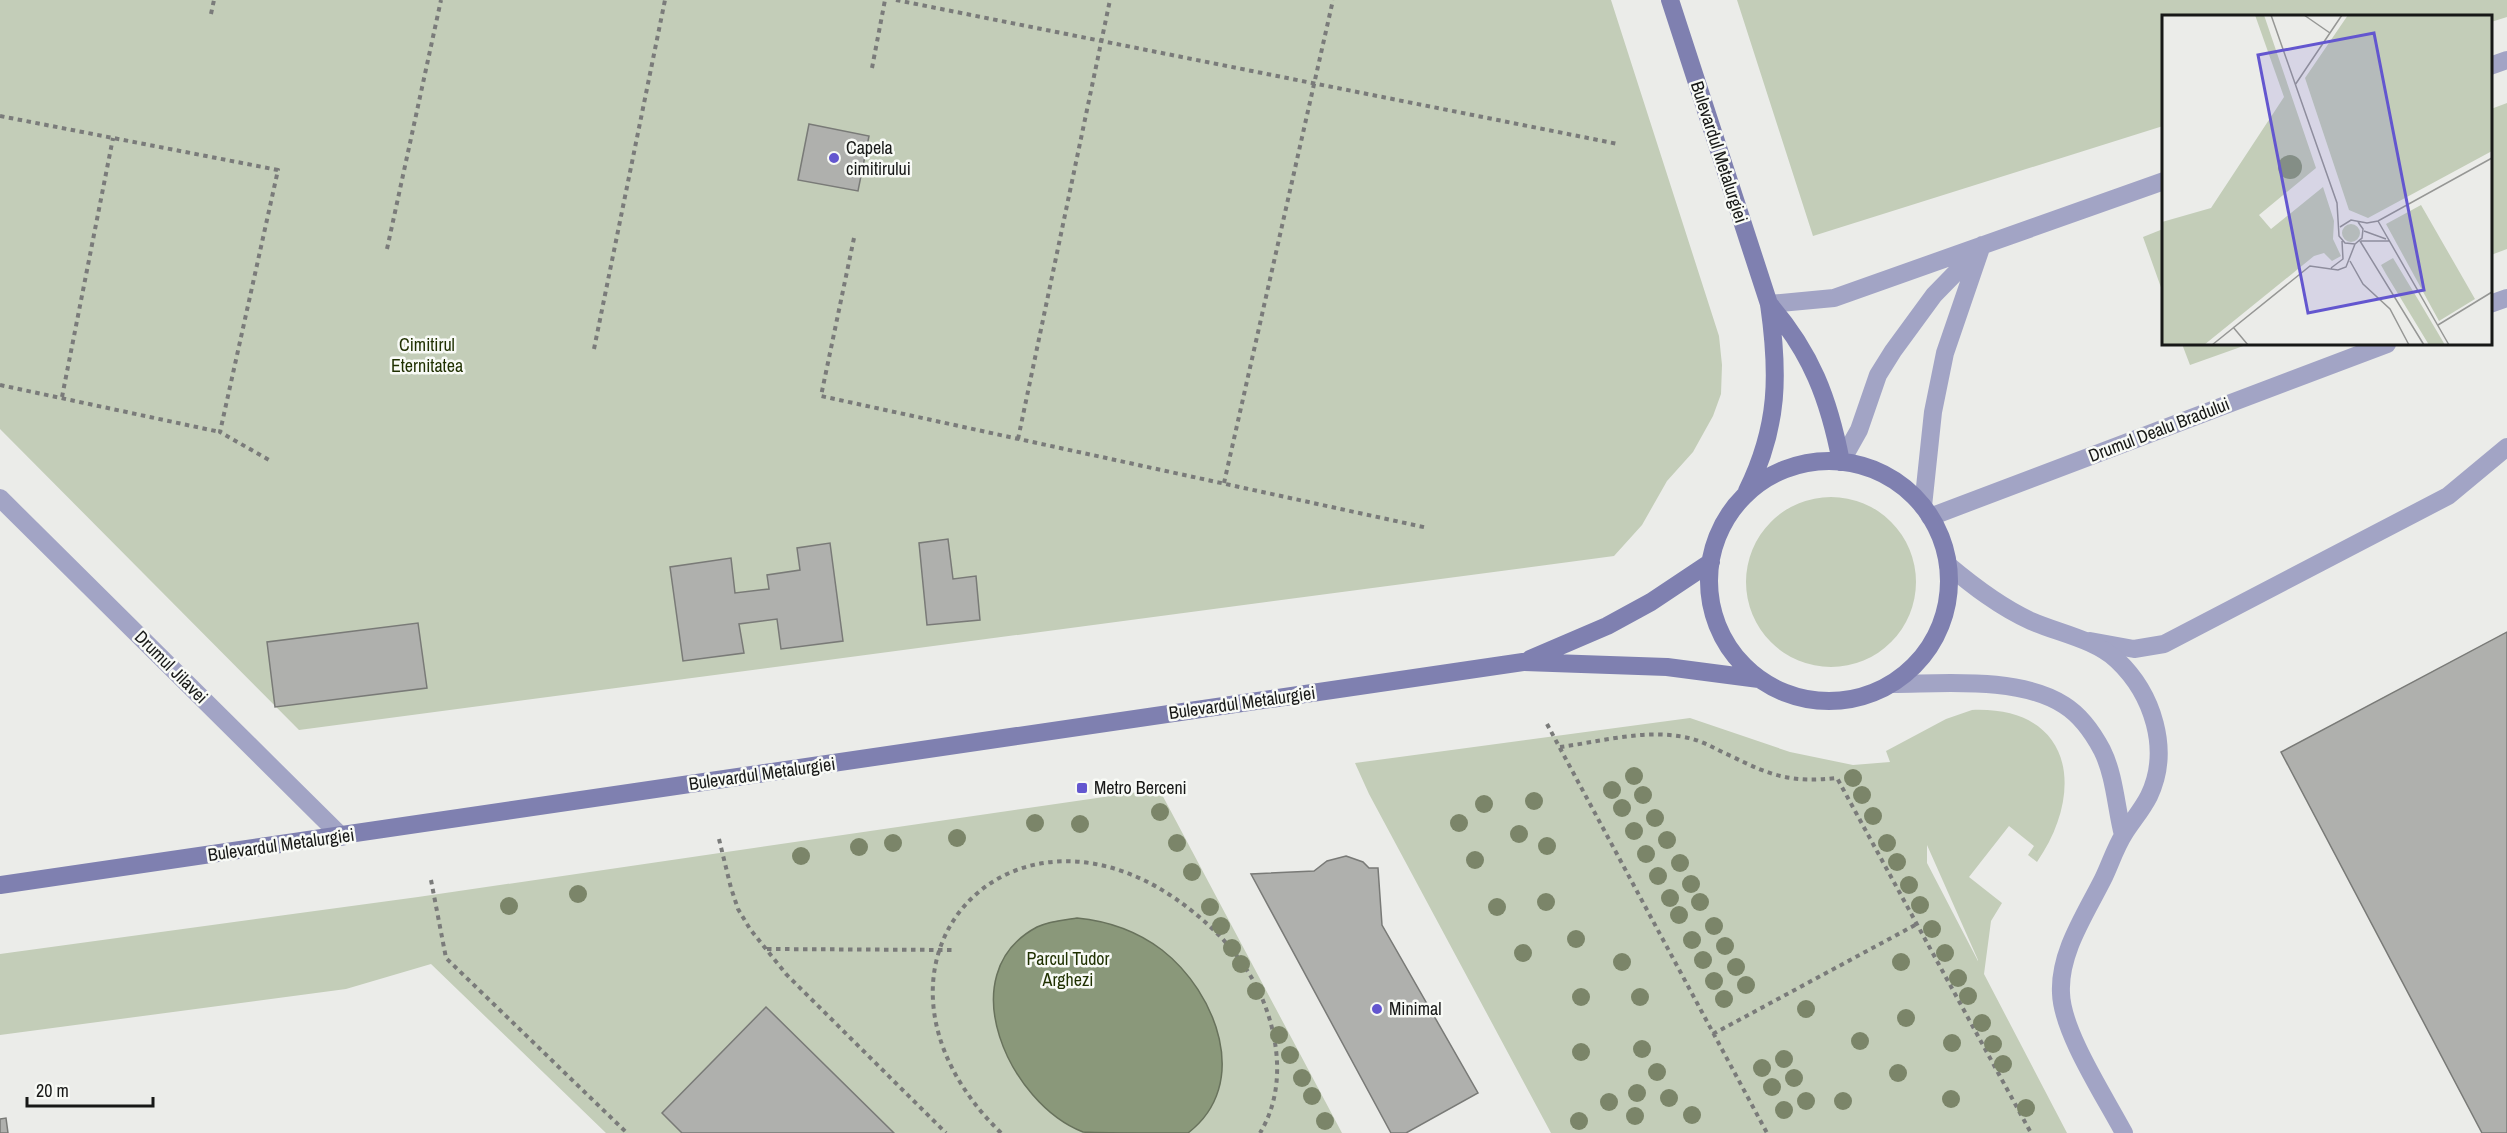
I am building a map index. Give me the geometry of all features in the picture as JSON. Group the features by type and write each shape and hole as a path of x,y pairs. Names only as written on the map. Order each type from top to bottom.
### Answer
{"main road":[{"name":"Bulevardul Metalurgiei","path":"1670,0 1769,304 1774,340 1775,403 1762,457 1745,495"},
{"name":"Bulevardul Metalurgiei","path":"1769,304 1790,328 1812,363 1835,428 1841,462"},
{"path":"1815,462 1841,462 1863,465 1880,472 1904,487 1927,512 1942,540 1948,565 1948,600 1938,633 1918,662 1892,684 1866,696 1839,701 1811,700 1784,692 1760,679 1735,656 1719,628 1710,596 1711,562 1725,523 1745,495 1766,480 1790,468 1815,462"},
{"name":"Bulevardul Metalurgiei","path":"1523,662 1607,626 1651,602 1711,562"},
{"name":"Bulevardul Metalurgiei","path":"0,885 342,837 1523,662 1667,667 1760,679"}],"street":[{"path":"2492,65 2507,60"},
{"path":"1769,304 1834,298 2162,181"},
{"path":"1841,462 1859,430 1878,375 1893,351 1934,294 1982,245"},
{"path":"1927,512 1934,412 1945,353 1982,245"},
{"path":"2492,303 2507,298"},
{"name":"Drumul Dealu Bradului","path":"1927,512 2385,345"},
{"path":"1948,565 1973,586 2017,613 2057,632 2134,649 2164,644 2448,496 2507,447"},
{"name":"Drumul Jilavei","path":"0,498 342,837"},
{"path":"2078,638 2116,659 2144,694 2158,736 2161,753 2149,796 2123,835 2066,956 2062,971 2061,995 2068,1026 2124,1133"},
{"path":"1892,684 1966,683 2006,687 2039,693 2064,704 2080,718 2103,752 2123,835"}],"path":[{"path":"211,14 214,0"},
{"path":"387,249 441,0"},
{"path":"594,349 665,0"},
{"path":"872,68 885,0"},
{"path":"896,0 1618,144"},
{"path":"1018,439 1110,0"},
{"path":"1224,483 1333,0"},
{"path":"0,116 279,170 220,432"},
{"path":"62,397 113,138"},
{"path":"854,238 821,396 1428,528"},
{"path":"0,385 220,432 269,460"},
{"path":"1547,724 1767,1133"},
{"path":"1560,747 1647,735 1683,736 1710,745 1782,778 1806,782 1837,778 2031,1133"},
{"path":"719,839 724,865 738,909 766,949 786,974 946,1133"},
{"path":"1001,1133 964,1090 941,1043 933,994 934,969 938,950 960,909 997,879 1018,869 1046,863 1096,864 1149,882 1179,901 1212,929 1234,952 1253,978 1267,1010 1276,1053 1278,1081 1266,1123 1260,1133"},
{"path":"431,880 446,958 627,1133"},
{"path":"1713,1034 1917,924"},
{"path":"766,949 952,950"}],"green space":[{"name":"Cimitirul Eternitatea","path":"0,0 1611,0 1719,336 1722,365 1721,394 1713,416 1693,452 1667,481 1642,525 1614,556 299,730 0,429"},
{"path":"1737,0 2507,0 2507,17 2492,22 2492,15 2162,15 2162,126 1813,236"},
{"path":"2507,103 2507,249 2492,255 2492,109"},
{"path":"2162,230 2162,290 2143,237"},
{"path":"2182,345 2246,345 2190,365"},
{"path":"1831,497 1848,498 1864,503 1891,522 1910,549 1915,565 1915,599 1910,615 1891,642 1864,661 1848,666 1831,667 1814,666 1798,661 1771,642 1752,615 1747,599 1746,582 1747,565 1752,549 1771,522 1798,503 1814,498"},
{"path":"1972,710 2006,712 2032,722 2050,738 2061,758 2065,782 2062,808 2052,835 2037,862 2028,855 2034,846 2009,826 1969,877 2002,903 1991,921 1984,974 2067,1133 1551,1133 1369,794 1355,763 1690,718 1790,752 1853,765 1890,762 1886,751 1946,719","holes":["1927,845 1978,961 1927,863"]},
{"name":"Parcul Tudor Arghezi","path":"1159,789 1342,1133 606,1133 431,964 346,989 0,1035 0,954 418,897"}],"shaded area":[{"path":"1077,918 1122,928 1143,937 1162,950 1198,989 1211,1013 1219,1039 1222,1065 1219,1090 1207,1113 1188,1133 1083,1132 1056,1117 1033,1095 1013,1067 1000,1037 994,1005 997,975 1011,948 1037,927 1051,922"}],"building":[{"name":"Capela cimitirului","path":"809,124 869,136 858,191 798,180"},
{"path":"948,539 953,579 976,576 980,620 927,625 919,543"},
{"path":"830,543 843,641 781,649 777,619 739,624 744,653 683,661 670,567 731,558 735,593 769,589 767,575 800,570 797,548"},
{"path":"418,623 427,688 275,707 267,642"},
{"path":"2507,632 2507,1133 2482,1133 2281,752"},
{"name":"Minimal","path":"1346,856 1363,862 1369,868 1378,868 1382,925 1478,1093 1406,1133 1391,1133 1251,874 1314,871 1327,861"},
{"path":"766,1007 894,1133 682,1133 662,1113"},
{"path":"6,1118 8,1133 0,1133 0,1119"}],"place":[{"name":"Capela cimitirului","path":"834,158"},
{"name":"Metro Berceni","path":"1082,788"},
{"name":"Minimal","path":"1377,1009"}]}
